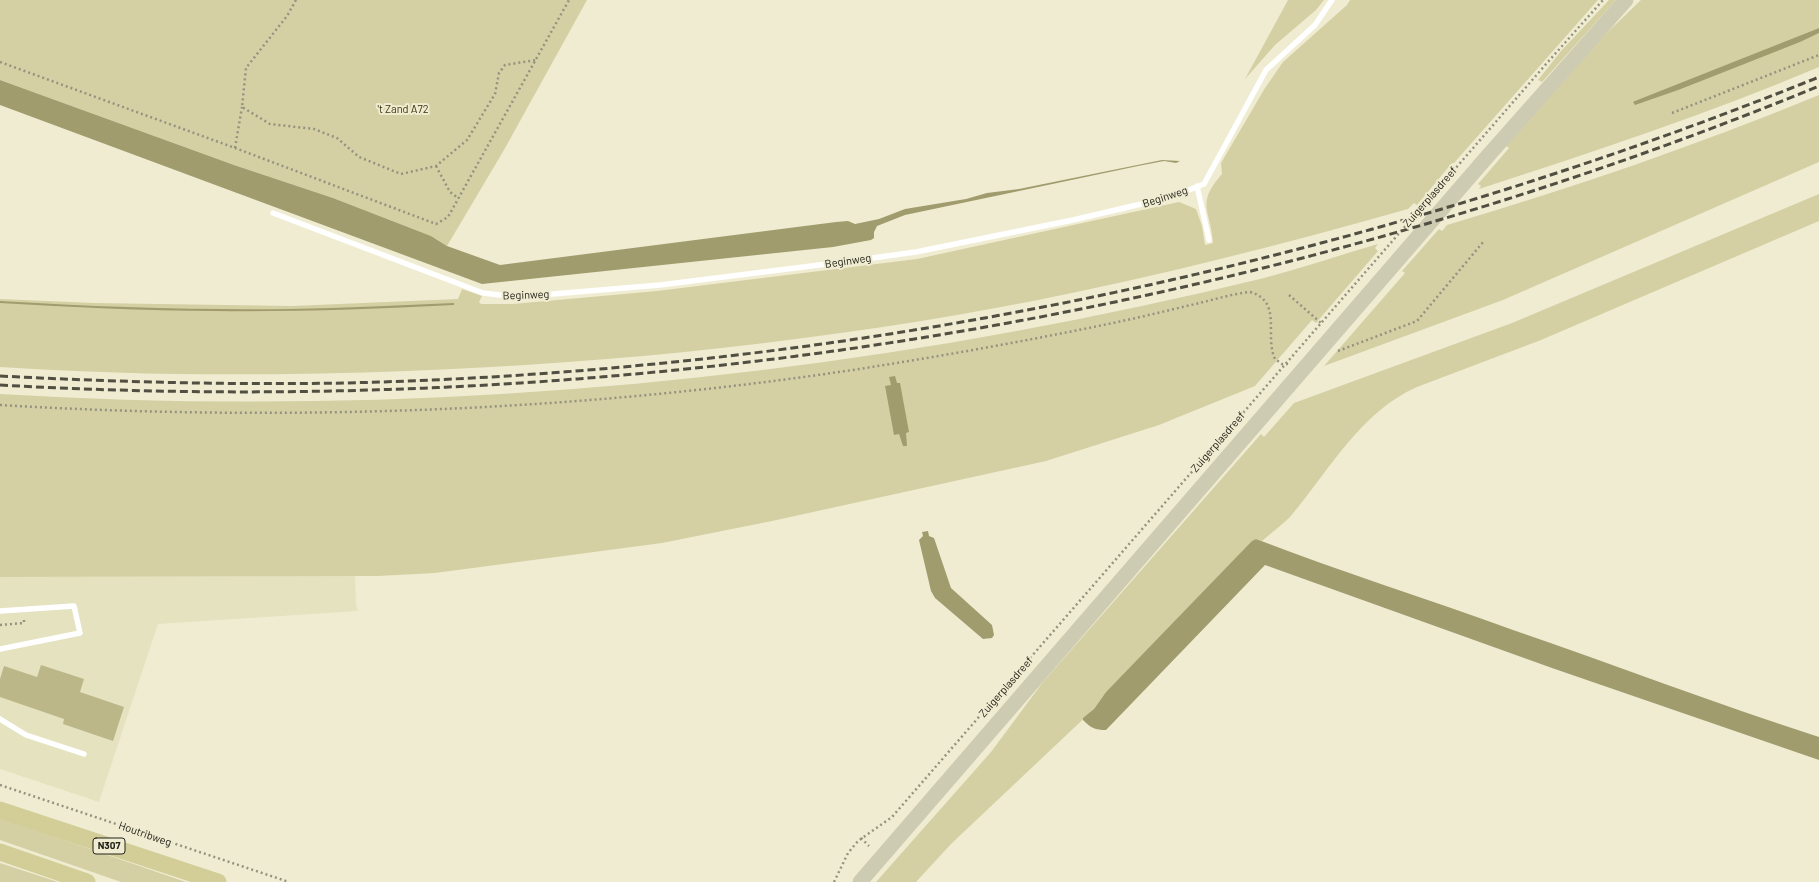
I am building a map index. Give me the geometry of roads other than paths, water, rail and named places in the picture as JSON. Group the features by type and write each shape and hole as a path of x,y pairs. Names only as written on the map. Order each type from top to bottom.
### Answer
{"main road":[{"name":"Zuigerplasdreef","path":"860,882 1486,158 1626,0"},
{"name":"Houtribweg","path":"0,810 218,882"},
{"path":"0,852 87,882"}],"lane":[{"name":"Beginweg","path":"273,213 483,293 503,297 660,285 916,252 1131,207 1171,197 1204,184 1266,70 1315,25 1332,0"},
{"path":"1197,186 1209,240"},
{"path":"0,611 74,606 80,633 0,649"},
{"path":"0,719 26,735 84,754"}],"railway":[{"path":"0,376 86,380 302,384 534,374 723,357 910,331 1096,296 1280,254 1462,203 1642,144 1819,77"},
{"path":"0,385 232,392 464,386 696,368 926,337 1154,294 1380,237 1601,168 1819,86"}],"park label":[{"name":"'t Zand A72","path":"403,109"}]}
